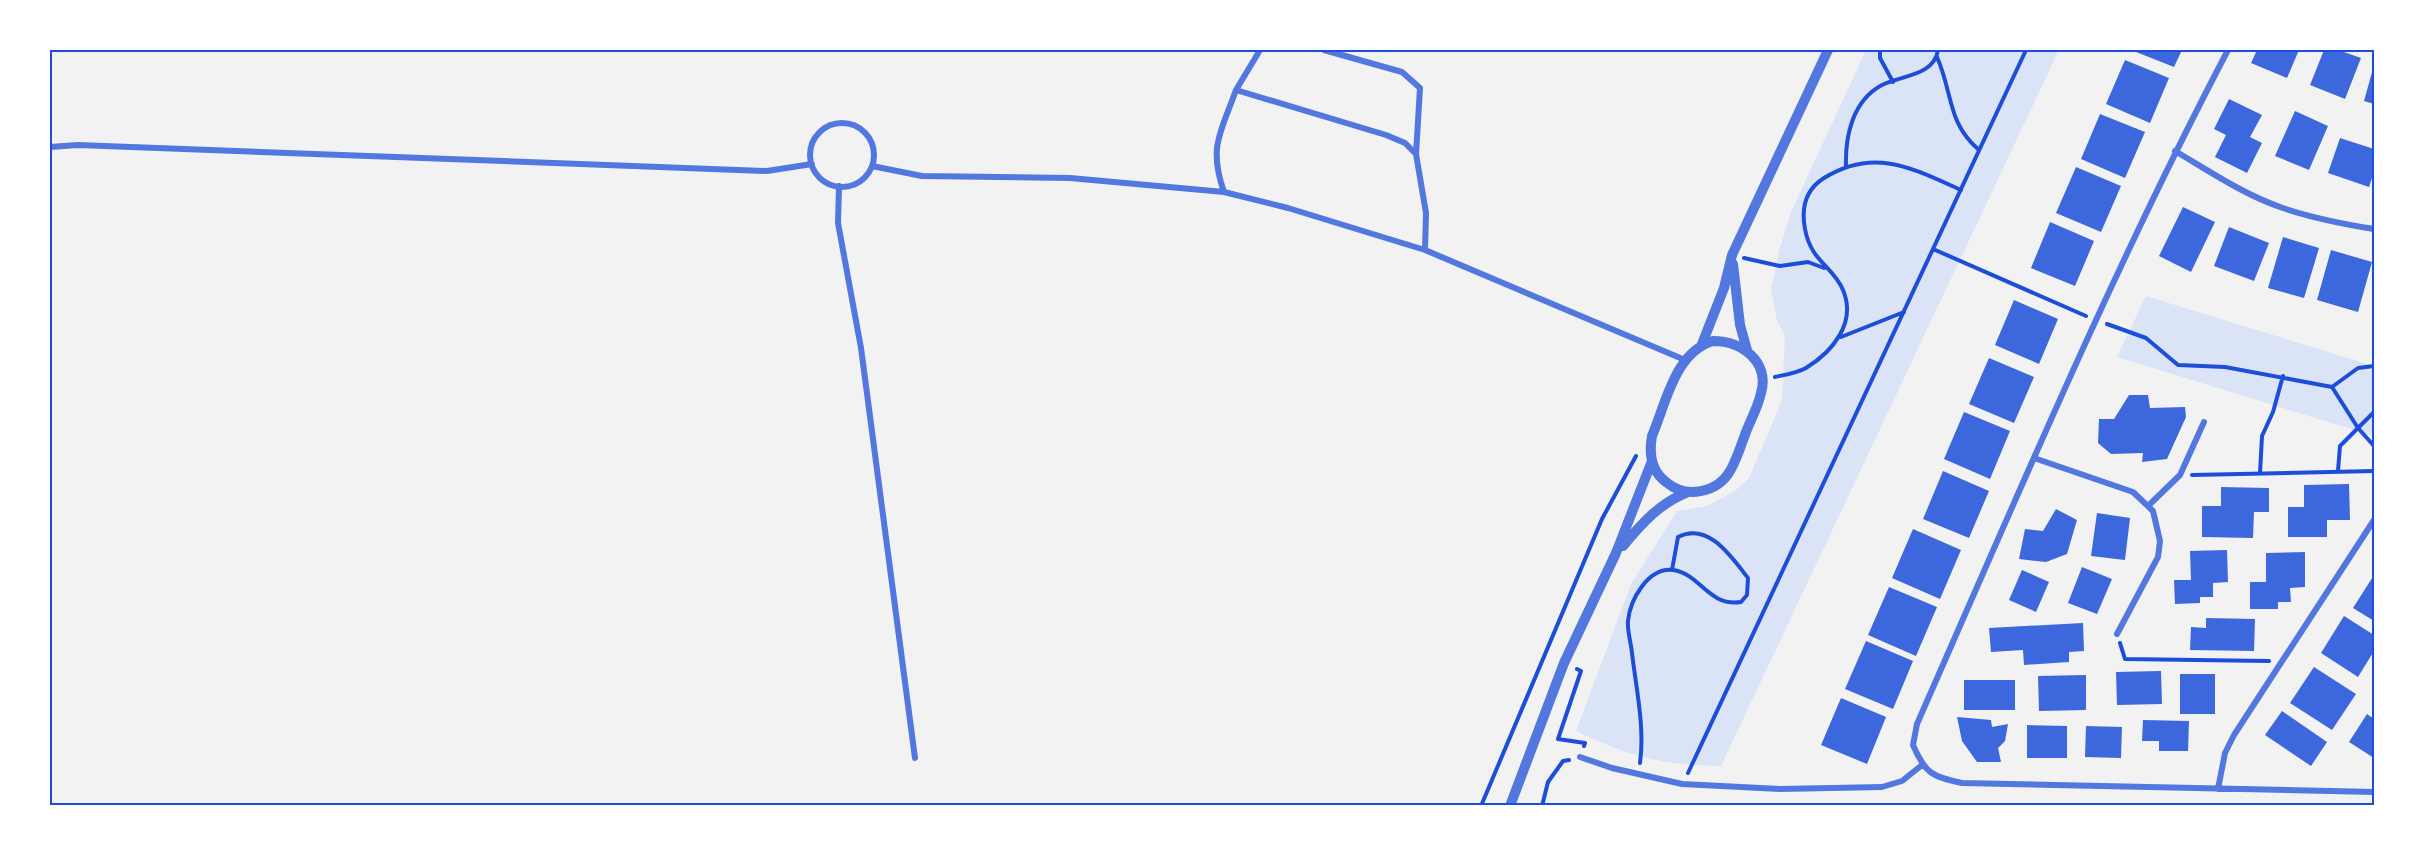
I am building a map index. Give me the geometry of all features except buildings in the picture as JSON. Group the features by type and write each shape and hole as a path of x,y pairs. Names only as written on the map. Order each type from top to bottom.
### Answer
{"street":[{"path":"1224,192 1215,167 1216,145 1236,90 1260,50"},
{"path":"1324,50 1402,72 1420,88 1416,154 1426,213 1425,250"},
{"path":"1688,492 1665,482 1652,461 1650,449 1652,436 1684,360 1702,344 1724,288 1732,255 1828,50"},
{"path":"2228,50 2175,151 2095,320 1917,724 1912,745 1922,765 1941,779 1962,783 2374,792"},
{"path":"1236,90 1386,135 1405,143 1416,154"},
{"path":"848,123 864,131 874,147 872,166 861,180 853,185 839,186 820,178 810,155 815,137 829,125 848,123"},
{"path":"50,147 78,145 767,171 812,164"},
{"path":"2175,151 2237,188 2279,207 2326,221 2374,229"},
{"path":"872,166 922,176 1070,178 1224,192 1288,208 1425,250 1684,360"},
{"path":"839,186 838,223 861,348 915,758"},
{"path":"1732,255 1740,325 1747,350"},
{"path":"1616,553 1657,509 1672,498 1713,487 1731,470 1758,404 1763,380 1755,358 1747,350 1725,341 1702,344"},
{"path":"2148,506 2180,475 2204,422"},
{"path":"2034,458 2133,492 2148,506 2157,523 2160,540 2158,557 2117,634"},
{"path":"1510,806 1564,663 1616,553 1652,461"},
{"path":"2218,789 2225,753 2234,735 2374,520"},
{"path":"1580,757 1639,775 1682,784 1780,789 1882,787 1902,781 1922,765"}],"path":[{"path":"1880,50 1880,58 1893,82"},
{"path":"1938,50 1937,57 1949,88 1952,109 1963,136 1979,150"},
{"path":"1682,784 2026,50"},
{"path":"1846,167 1846,144 1852,119 1863,101 1881,86 1920,73 1937,57"},
{"path":"1763,380 1804,370 1829,350 1840,337 1847,311 1843,289 1813,254 1802,210 1812,185 1846,167 1863,161 1888,163 1920,172 1960,190"},
{"path":"1933,249 2095,320 2146,339 2178,365 2225,367 2283,376 2332,387 2358,428 2374,446"},
{"path":"1732,255 1780,266 1808,262 1825,268"},
{"path":"1840,337 1904,312"},
{"path":"2332,387 2358,368 2374,366"},
{"path":"2260,473 2262,436 2273,412 2283,376"},
{"path":"2338,471 2340,446 2374,412"},
{"path":"1481,806 1602,519 1635,456 1650,449"},
{"path":"2180,475 2374,471"},
{"path":"1639,775 1641,741 1628,621 1639,588 1658,573 1672,570 1690,577 1719,601 1731,604 1741,602 1747,595 1748,578 1708,535 1690,531 1678,537 1672,570"},
{"path":"2117,634 2125,659 2282,661"},
{"path":"1542,806 1548,782 1563,761 1580,757 1585,743 1558,739 1581,671 1564,663"}],"shaded area":[{"path":"1866,50 2059,50 1721,766 1681,764 1630,753 1576,731 1631,584 1677,511 1707,506 1735,491 1749,478 1782,400 1785,336 1777,321 1771,290 1779,251 1791,212"},
{"path":"2146,296 2374,366 2374,436 2117,357"}]}
